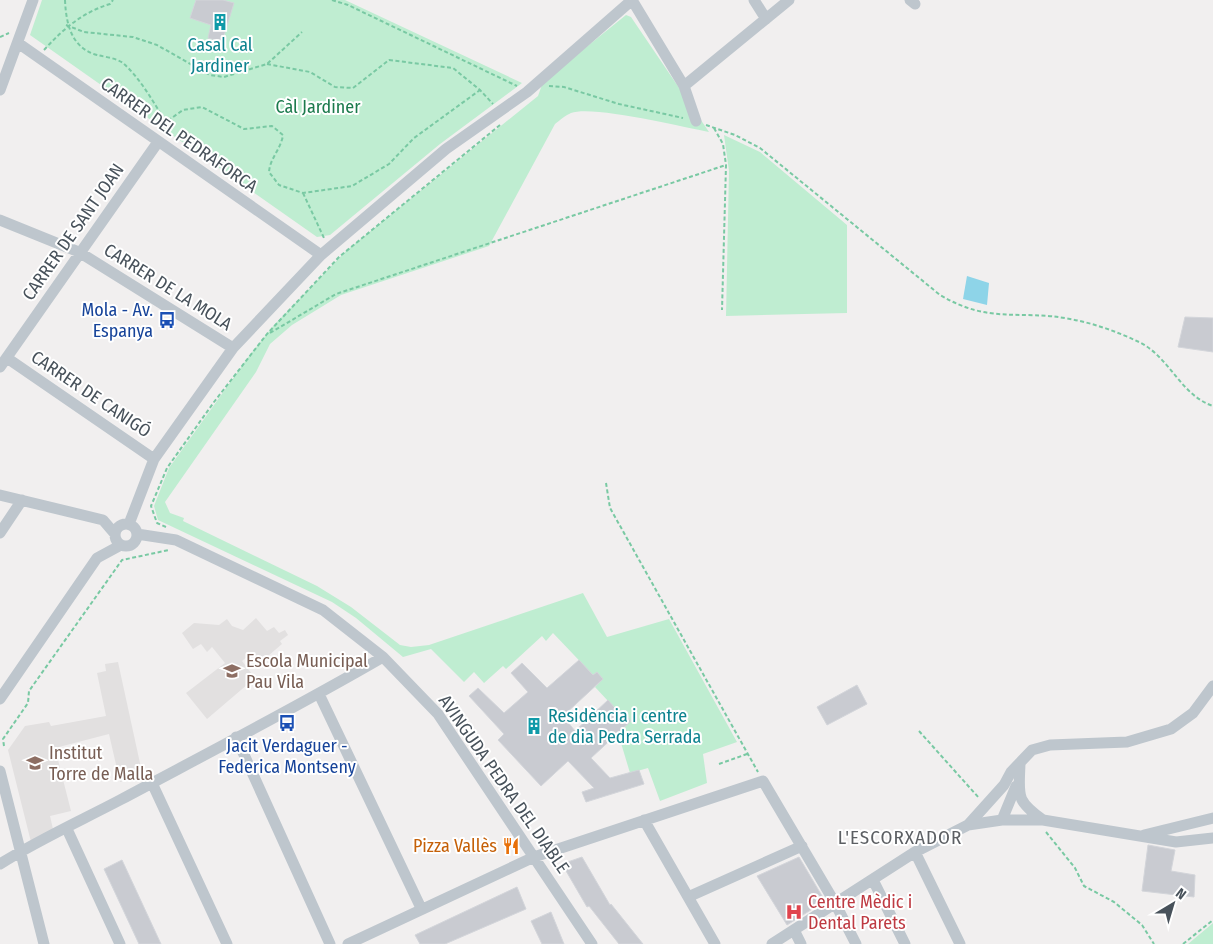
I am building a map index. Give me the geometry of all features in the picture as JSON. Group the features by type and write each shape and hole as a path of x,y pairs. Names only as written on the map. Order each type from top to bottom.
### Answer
{"street":[{"path":"0,90 33,0"},
{"path":"128,524 154,459 234,348 321,255 446,149 527,92 632,0 684,86 696,121"},
{"path":"754,0 766,19"},
{"path":"684,86 789,0"},
{"name":"CARRER DEL PEDRAFORCA","path":"18,43 321,255"},
{"name":"CARRER DE SANT JOAN","path":"4,363 79,252 158,142"},
{"name":"CARRER DE LA MOLA","path":"0,220 79,252 234,348"},
{"name":"CARRER DE CANIGÓ","path":"4,363 154,459"},
{"path":"0,495 103,520 121,544"},
{"path":"0,533 22,500"},
{"path":"0,699 97,558 121,544 132,544 137,534 135,528 128,524 118,527 115,534"},
{"name":"AVINGUDA PEDRA DEL DIABLE","path":"137,534 176,540 323,610 383,657 438,714 592,944"},
{"path":"0,864 20,851 67,829 319,694 383,657"},
{"path":"968,825 1004,785 1011,772 1032,750 1050,745 1127,742 1171,729 1193,713 1213,686"},
{"path":"319,694 421,908"},
{"path":"236,737 330,944"},
{"path":"1020,763 1019,798 1038,820"},
{"path":"0,771 44,944"},
{"path":"1002,820 1019,778"},
{"path":"348,944 421,908 534,857 763,781 836,903 856,944"},
{"path":"152,784 226,944"},
{"path":"1002,820 1001,805 1004,785"},
{"path":"1138,836 1213,818"},
{"path":"644,820 715,944"},
{"path":"772,944 915,852 968,825 1002,820 1038,820 1176,842 1213,838"},
{"path":"67,829 120,944"},
{"path":"688,897 802,846"},
{"path":"915,852 960,944"},
{"path":"873,880 905,944"},
{"path":"794,930 801,944"}],"path":[{"path":"65,0 66,25 75,40 91,54 121,62 134,75 166,122"},
{"path":"37,57 66,25 94,9 110,4 113,0"},
{"path":"332,0 348,5 481,67 527,92"},
{"path":"66,25 84,32 133,36 158,45 210,75 224,77 267,64 302,32"},
{"path":"267,64 310,72 335,86 353,88 389,60 453,68 480,90 500,111"},
{"path":"546,86 564,87 619,104 696,121 735,135 760,148 940,295 953,302 988,314 1070,318 1140,342 1173,370 1190,394 1213,406"},
{"path":"158,142 166,122 183,110 202,107 244,129 272,126 282,135 282,145 270,162 269,172 279,185 303,193 352,186 389,164 414,138 480,90"},
{"path":"4,746 3,739 28,703 29,691 122,560 170,550 179,534 157,523 150,506 167,468 267,334 339,257 503,123"},
{"path":"714,128 723,144 726,165 722,310"},
{"path":"259,338 308,313 336,294 726,165"},
{"path":"606,483 610,508 763,781"},
{"path":"919,732 986,806"},
{"path":"719,764 747,754"},
{"path":"1038,820 1075,868 1084,886 1114,902 1142,925 1154,944"},
{"path":"1182,944 1213,920"}],"shaded area":[{"name":"Escola Municipal Pau Vila","path":"256,618 267,631 274,627 279,633 285,630 288,635 280,641 282,644 261,662 252,653 242,661 255,678 207,719 186,693 225,663 212,647 207,652 201,644 193,649 182,633 194,623 219,625 227,619 232,626 243,630"},
{"name":"Institut Torre de Malla","path":"118,662 143,777 120,782 109,734 55,748 71,811 50,816 53,829 31,842 8,750 25,726 49,722 51,726 106,716 97,673 106,671 105,664"}],"green space":[{"name":"Càl Jardiner","path":"42,0 345,0 522,83 440,144 330,235 317,237 30,35"},
{"path":"626,15 631,17 709,132 617,114 582,111 565,116 555,124 489,246 341,295 292,325 270,344 256,372 165,502 170,513 184,518 183,521 317,586 351,607 400,645 411,647 429,645 583,593 607,637 669,619 737,742 703,754 707,783 660,801 648,768 630,773 618,733 631,721 625,714 622,716 595,687 603,679 597,672 593,675 553,633 546,641 542,636 506,669 503,666 484,683 474,672 464,682 431,649 403,657 356,618 332,602 158,520 154,506 169,468 249,356 274,325 346,251 538,96 543,82"},
{"path":"724,135 760,152 847,225 847,313 726,316 729,171"},
{"path":"1213,923 1213,944 1188,944"}],"water":[{"path":"967,276 989,283 987,305 963,299"}],"building":[{"name":"Casal Cal Jardiner","path":"196,0 223,0 234,3 222,42 208,38 211,25 190,18"},
{"path":"1185,317 1213,318 1213,352 1178,347"},
{"name":"Residència i centre de dia Pedra Serrada","path":"579,660 593,675 597,672 603,679 563,716 575,731 608,700 622,716 625,714 631,721 591,758 610,778 639,770 644,784 586,802 582,792 594,788 568,761 541,786 498,740 504,734 469,696 478,688 504,713 528,692 511,673 522,663 547,688"},
{"path":"857,685 867,704 827,725 817,707"},
{"path":"1148,845 1175,850 1171,871 1195,875 1194,897 1142,891"},
{"path":"582,857 610,905 643,944 619,944 589,906 587,907 562,864"},
{"path":"799,857 825,901 787,925 757,876"},
{"path":"122,860 161,944 139,944 104,869"},
{"path":"517,887 526,909 445,944 420,944 415,935"},
{"path":"551,912 564,944 542,944 531,921"}],"place":[{"name":"Casal Cal Jardiner","path":"220,22"},
{"name":"Mola - Av. Espanya","path":"167,320"},
{"name":"Escola Municipal Pau Vila","path":"232,671"},
{"name":"Jacit Verdaguer - Federica Montseny","path":"287,723"},
{"name":"Residència i centre de dia Pedra Serrada","path":"534,726"},
{"name":"Institut Torre de Malla","path":"35,763"},
{"name":"Pizza Vallès","path":"511,846"},
{"name":"Centre Mèdic i Dental Parets","path":"794,912"}],"district":[{"name":"L'ESCORXADOR","path":"900,837"}]}
